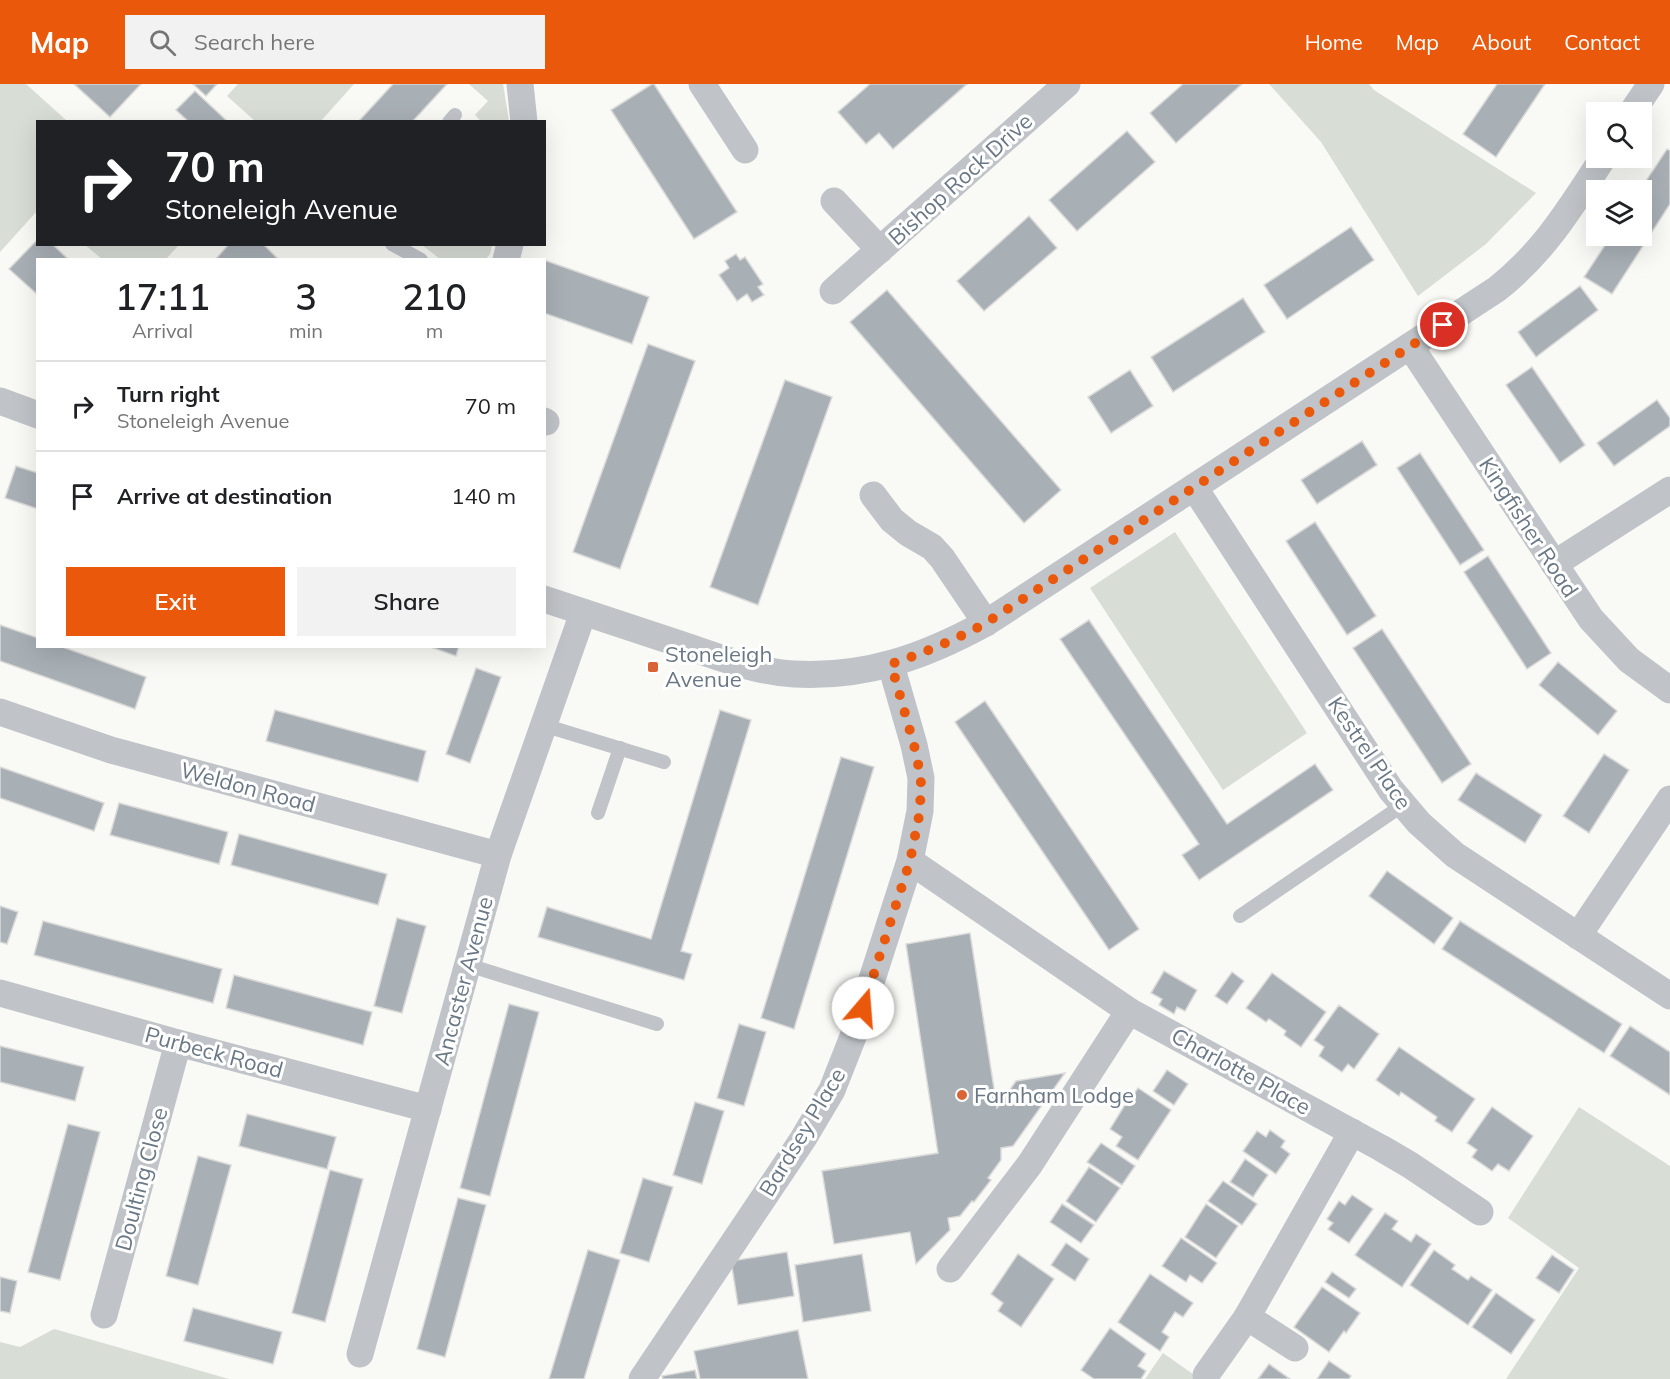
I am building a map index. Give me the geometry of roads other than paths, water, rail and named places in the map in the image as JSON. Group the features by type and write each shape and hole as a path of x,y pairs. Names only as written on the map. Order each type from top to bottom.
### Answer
{"street":[{"path":"520,84 524,120"},
{"path":"702,84 745,150"},
{"name":"Bishop Rock Drive","path":"833,291 1066,84"},
{"path":"1639,102 1651,84"},
{"path":"546,600 724,658 792,674 823,674 891,664 928,652 986,623 1476,304 1515,274 1549,239 1596,168"},
{"name":"Bishop Rock Drive","path":"834,201 879,250"},
{"name":"Kingfisher Road","path":"1410,346 1590,620 1629,660 1670,690"},
{"path":"0,401 36,414"},
{"name":"Kestrel Place","path":"1194,487 1385,780 1419,823 1455,855 1670,996"},
{"path":"1554,564 1670,490"},
{"path":"873,495 892,520 932,548 942,558 986,623"},
{"name":"Ancaster Avenue","path":"360,1354 498,855 583,613"},
{"name":"Bardsey Place","path":"642,1379 803,1139 832,1090 856,1029 910,861 920,811 921,778 891,664"},
{"name":"Weldon Road","path":"0,712 111,750 498,855"},
{"path":"1578,936 1670,799"},
{"path":"910,861 1130,1011 1030,1164 950,1269"},
{"name":"Purbeck Road","path":"0,993 428,1109"},
{"name":"Charlotte Place","path":"1130,1011 1410,1165 1480,1212"},
{"name":"Doulting Close","path":"104,1315 178,1043"},
{"path":"1206,1375 1247,1317 1352,1132"},
{"path":"1247,1317 1294,1348"}],"lane":[{"path":"396,246 417,258"},
{"path":"543,725 664,762"},
{"path":"598,813 620,748"},
{"path":"1240,916 1403,805"},
{"path":"468,965 657,1024"}],"place":[{"name":"Stoneleigh Avenue","path":"653,667"},
{"name":"Farnham Lodge","path":"962,1095"}]}
